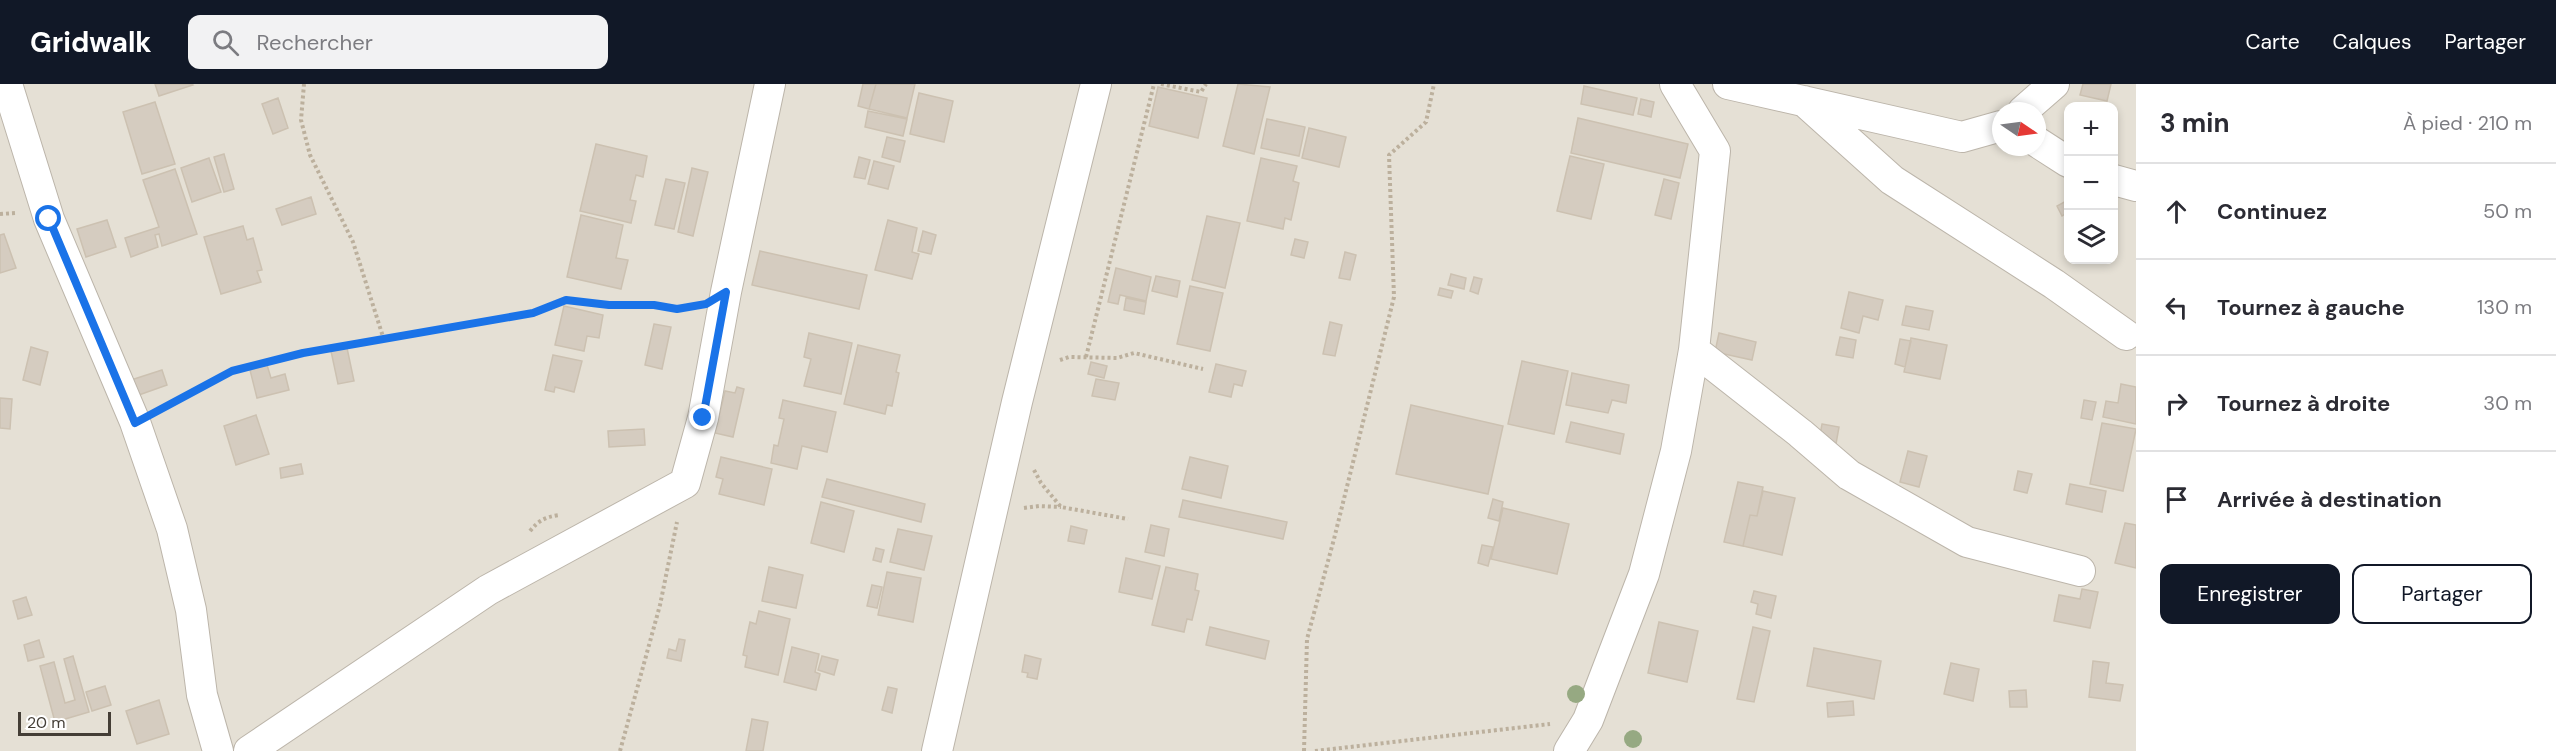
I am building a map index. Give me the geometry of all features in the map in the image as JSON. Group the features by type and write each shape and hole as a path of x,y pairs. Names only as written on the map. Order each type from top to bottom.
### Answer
{"street":[{"path":"7,84 49,219 135,423 172,529 191,610 202,695 218,751"},
{"path":"249,751 488,590 685,483 703,418 726,292 770,84"},
{"path":"937,751 1017,402 1096,84"},
{"path":"1569,751 1588,720 1644,574 1676,451 1694,350 1715,151 1676,84"},
{"path":"1728,84 1962,137 1992,129"},
{"path":"2033,102 2054,84"},
{"path":"1804,101 1892,180 2054,284 2126,335"},
{"path":"2046,148 2064,159"},
{"path":"2118,181 2136,186"},
{"path":"1694,350 1800,433 1849,475 1967,542 2080,571"}],"path":[{"path":"304,84 301,120 310,155 353,242 384,340"},
{"path":"1086,357 1154,84"},
{"path":"1161,84 1201,92 1206,84"},
{"path":"1304,751 1307,639 1394,297 1389,155 1426,122 1434,84"},
{"path":"135,423 232,371 303,353 533,313 566,300 609,305 654,305 677,309 706,304 726,292"},
{"path":"1053,362 1069,357 1117,358 1134,353 1203,369"},
{"path":"1032,465 1041,483 1061,507 1128,519"},
{"path":"620,751 660,605 685,483"},
{"path":"1316,751 1588,720"}],"shaded area":[{"path":"0,84 2136,84 2136,751 0,751"}],"building":[{"path":"155,84 192,84 193,85 159,96"},
{"path":"863,84 876,84 869,109 858,106"},
{"path":"876,84 915,84 907,118 869,109"},
{"path":"1238,84 1270,87 1254,154 1223,146"},
{"path":"2083,84 2111,84 2107,101 2080,95"},
{"path":"1584,86 1637,98 1633,115 1581,104"},
{"path":"1158,87 1207,98 1198,138 1149,126"},
{"path":"919,93 953,101 944,142 910,134"},
{"path":"278,98 288,128 273,134 262,104"},
{"path":"1641,99 1654,102 1651,117 1638,114"},
{"path":"155,102 175,164 142,174 123,112"},
{"path":"868,111 907,119 903,136 865,127"},
{"path":"1578,118 1688,144 1680,178 1571,153"},
{"path":"1267,119 1305,127 1299,156 1261,148"},
{"path":"1309,128 1346,137 1339,167 1302,158"},
{"path":"887,137 905,141 900,162 882,157"},
{"path":"596,144 647,156 643,177 636,175 630,200 636,201 631,223 580,211"},
{"path":"224,154 234,189 224,192 214,157"},
{"path":"1570,156 1604,164 1591,219 1557,211"},
{"path":"859,157 870,160 865,179 854,177"},
{"path":"209,158 221,192 192,202 181,168"},
{"path":"1261,158 1297,166 1293,181 1299,183 1291,220 1285,218 1283,229 1247,221"},
{"path":"874,161 894,166 888,189 868,184"},
{"path":"692,168 708,172 693,236 678,232"},
{"path":"175,169 197,234 162,246 159,234 155,235 158,247 131,257 125,238 159,227 143,180"},
{"path":"666,179 685,183 674,229 655,225"},
{"path":"1664,179 1679,183 1671,219 1655,215"},
{"path":"311,197 316,214 282,225 276,209"},
{"path":"2064,202 2062,216 2057,206"},
{"path":"581,215 623,225 616,258 628,260 621,289 567,277"},
{"path":"1207,216 1240,223 1225,288 1192,280"},
{"path":"107,220 116,247 86,257 77,229"},
{"path":"888,220 917,228 912,252 919,254 912,279 875,270"},
{"path":"243,226 247,240 253,238 262,270 257,271 261,282 221,294 204,237"},
{"path":"923,231 936,235 931,254 918,251"},
{"path":"4,234 16,268 0,273 0,235"},
{"path":"1295,239 1308,242 1304,258 1291,255"},
{"path":"760,251 867,275 859,309 752,285"},
{"path":"1345,252 1356,255 1350,280 1339,278"},
{"path":"1116,268 1151,277 1146,301 1120,295 1118,304 1108,302"},
{"path":"1451,274 1466,278 1464,289 1448,285"},
{"path":"1156,276 1180,281 1177,297 1152,291"},
{"path":"1474,277 1482,279 1478,294 1470,291"},
{"path":"1190,286 1223,293 1210,351 1177,344"},
{"path":"1440,288 1453,291 1451,298 1438,295"},
{"path":"1849,292 1883,300 1878,320 1863,316 1859,333 1841,328"},
{"path":"1126,298 1146,302 1144,314 1124,310"},
{"path":"564,306 603,315 599,338 587,336 584,351 555,345"},
{"path":"1906,306 1933,311 1929,330 1902,325"},
{"path":"1330,322 1342,325 1335,356 1323,354"},
{"path":"654,324 671,327 662,369 645,365"},
{"path":"809,333 852,343 841,394 804,386 811,359 804,357"},
{"path":"1719,333 1756,342 1752,360 1715,352"},
{"path":"1840,337 1856,340 1853,358 1836,355"},
{"path":"1911,338 1947,345 1940,379 1904,372"},
{"path":"1900,339 1911,341 1905,367 1895,364"},
{"path":"858,345 900,355 896,372 899,373 892,406 887,405 885,414 844,404"},
{"path":"31,347 48,352 40,385 23,380"},
{"path":"347,348 354,381 338,384 331,351"},
{"path":"553,355 582,361 574,392 555,387 554,392 545,390"},
{"path":"1522,361 1568,371 1554,434 1508,424"},
{"path":"1091,362 1107,366 1104,378 1088,374"},
{"path":"1216,364 1246,371 1242,386 1234,384 1231,397 1209,392"},
{"path":"267,365 271,378 285,374 289,390 257,398 250,370"},
{"path":"162,370 167,385 136,396 131,380"},
{"path":"1572,373 1629,385 1626,403 1612,400 1608,413 1566,405"},
{"path":"1096,379 1119,383 1115,400 1092,396"},
{"path":"2121,384 2136,387 2136,424 2103,417 2106,401 2118,403"},
{"path":"737,387 744,389 733,437 715,433 725,391 735,393"},
{"path":"0,398 12,399 10,429 0,428"},
{"path":"783,400 836,412 827,452 802,446 797,469 771,463 774,445 778,446 784,419 779,418"},
{"path":"2084,400 2096,402 2092,420 2081,418"},
{"path":"1411,405 1503,426 1488,494 1396,474"},
{"path":"256,415 269,454 236,465 224,426"},
{"path":"1571,422 1624,434 1620,454 1566,442"},
{"path":"2102,423 2136,429 2123,491 2090,484"},
{"path":"1822,424 1839,427 1836,444 1819,441"},
{"path":"644,429 645,445 609,447 608,431"},
{"path":"1908,451 1927,456 1919,487 1900,482"},
{"path":"721,457 772,469 764,505 719,494 723,479 716,477"},
{"path":"1190,457 1228,466 1221,498 1182,489"},
{"path":"301,464 303,474 281,478 280,468"},
{"path":"2018,471 2032,474 2027,493 2014,490"},
{"path":"827,479 925,504 921,522 822,497"},
{"path":"1738,482 1763,487 1757,516 1750,515 1743,546 1724,542"},
{"path":"2070,484 2106,491 2102,512 2066,504"},
{"path":"1763,491 1795,498 1782,555 1743,546 1750,515 1757,516"},
{"path":"1493,499 1503,502 1499,521 1488,518"},
{"path":"1183,500 1287,522 1283,539 1179,517"},
{"path":"821,502 854,511 844,552 811,543"},
{"path":"1503,508 1569,524 1557,574 1491,559"},
{"path":"2125,523 2136,525 2136,568 2115,563"},
{"path":"1151,525 1169,529 1164,556 1145,552"},
{"path":"1071,526 1087,530 1084,544 1068,541"},
{"path":"898,529 932,536 924,570 890,562"},
{"path":"1482,545 1493,547 1488,566 1478,563"},
{"path":"876,548 884,550 881,562 873,560"},
{"path":"1126,558 1160,566 1152,599 1119,592"},
{"path":"769,567 803,575 796,608 762,601"},
{"path":"1166,567 1198,574 1195,590 1199,591 1192,620 1187,619 1184,632 1152,625"},
{"path":"887,572 921,578 913,622 878,615"},
{"path":"872,585 882,587 877,608 867,606"},
{"path":"2082,589 2098,592 2090,628 2054,621 2059,595 2080,599"},
{"path":"1754,591 1776,596 1771,618 1756,614 1758,604 1751,602"},
{"path":"26,597 32,615 18,619 13,601"},
{"path":"759,611 790,619 778,675 745,667 747,656 743,655 750,622 756,624"},
{"path":"1659,622 1698,631 1687,682 1648,673"},
{"path":"1210,627 1269,641 1265,659 1206,645"},
{"path":"1753,627 1770,631 1754,702 1737,699"},
{"path":"679,639 685,640 681,661 667,658 669,649 676,651"},
{"path":"39,640 44,657 28,661 24,645"},
{"path":"792,647 819,654 815,672 820,674 816,690 784,682"},
{"path":"1814,648 1881,661 1874,699 1807,686"},
{"path":"1025,655 1041,659 1037,679 1027,677 1028,673 1022,672"},
{"path":"73,656 89,712 55,722 40,666 54,662 65,703 75,700 64,659"},
{"path":"822,656 838,660 834,675 818,670"},
{"path":"2093,661 2109,663 2106,683 2123,685 2120,701 2089,697"},
{"path":"1951,663 1979,669 1973,701 1944,694"},
{"path":"105,686 111,705 92,711 86,692"},
{"path":"888,687 897,689 892,713 882,710"},
{"path":"2026,690 2027,707 2010,707 2009,691"},
{"path":"159,700 169,734 137,744 126,711"},
{"path":"1853,701 1854,715 1828,717 1827,703"},
{"path":"752,719 768,722 763,751 746,751"}],"route":[{"path":"49,219 135,423 232,371 303,353 533,313 566,300 609,305 654,305 677,309 706,304 726,292 703,418"}]}
